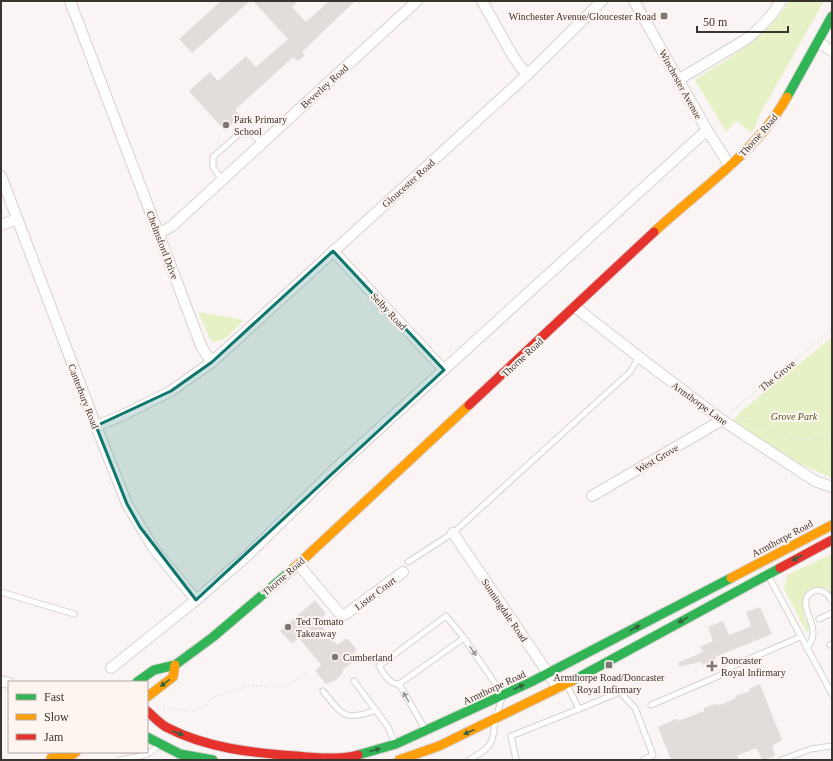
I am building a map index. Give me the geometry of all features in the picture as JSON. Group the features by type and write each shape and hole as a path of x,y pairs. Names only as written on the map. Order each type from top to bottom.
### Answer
{"street":[{"name":"Chelmsford Drive","path":"70,1 202,348 212,362"},
{"name":"Beverley Road","path":"158,234 172,226 417,1"},
{"path":"482,1 514,58 527,75"},
{"name":"Gloucester Road","path":"212,362 527,75 602,1"},
{"name":"Winchester Avenue","path":"634,1 706,130 730,166"},
{"path":"678,80 745,40 773,15 781,1"},
{"name":"Thorne Road","path":"138,681 154,670 175,665 213,637 298,564 660,227 730,166 754,142 780,109 832,16"},
{"path":"818,42 832,51"},
{"path":"111,668 196,600 248,555 336,469 706,130"},
{"name":"Canterbury Road","path":"1,176 127,504 154,549 196,600"},
{"path":"1,225 17,219"},
{"name":"Selby Road","path":"333,251 444,370"},
{"name":"Armthorpe Lane","path":"575,307 639,357 726,416 815,482 832,488"},
{"path":"96,426 121,416 171,391 212,362"},
{"name":"West Grove","path":"592,496 726,416"},
{"name":"Armthorpe Road","path":"148,712 164,726 193,739 265,757 318,758 354,756 396,744 504,695 832,525"},
{"name":"Sunningdale Road","path":"453,533 548,673 562,686"},
{"path":"399,760 439,746 562,686 832,540"},
{"name":"Lister Court","path":"298,564 341,615 346,614 403,572"},
{"name":"Thorne Road","path":"148,696 173,677 175,665"},
{"path":"148,738 180,754 213,760"},
{"path":"50,757 69,757 75,753"}],"lane":[{"path":"222,180 213,167 213,157 238,134 251,133 262,143"},
{"path":"408,562 453,533 630,372 639,357"},
{"path":"761,562 832,694"},
{"path":"807,650 813,636 813,628 805,606 807,596 814,590 822,590 828,593 832,601"},
{"path":"1,592 74,614"},
{"path":"819,619 832,613"},
{"path":"464,638 399,684 391,683 379,666 446,616 464,638 504,695 495,720 492,742 489,747 469,760"},
{"path":"651,705 721,675 726,669 800,637"},
{"path":"354,681 388,727 396,744"},
{"path":"399,684 426,731"},
{"path":"562,686 579,709"},
{"path":"323,691 344,714 361,716 376,710"},
{"path":"516,760 511,736 620,692 635,708 653,755 642,760"},
{"path":"119,760 148,754 154,751 159,744"},
{"path":"781,760 811,749 832,746"}],"path":[{"name":"The Grove","path":"726,416 832,330"},
{"path":"726,416 792,438 832,440"},
{"path":"164,708 194,711 206,706 209,701 217,695 228,693 250,685 280,687 292,684 305,673"}],"highlighted area":[{"path":"333,251 444,370 196,600 140,527 127,504 96,426 171,391 212,362"}],"green space":[{"path":"789,1 824,1 760,114 752,133 736,121 726,132 695,80 734,55 759,36 781,14"},
{"path":"198,312 244,320 225,338 211,341"},
{"name":"Grove Park","path":"832,337 832,478 791,460 733,420 745,408"},
{"path":"832,554 832,595 826,587 818,590 806,599 804,617 809,627 807,633 784,589 787,575"}],"building":[{"path":"221,1 250,1 192,53 179,39"},
{"path":"253,1 298,1 292,7 306,22 329,1 355,1 302,52 305,55 298,61 293,57 235,110 241,116 225,131 189,91 210,72 218,81 246,56 256,67 288,39"},
{"path":"315,600 326,614 318,621 337,645 347,638 357,650 352,654 357,660 343,669 343,672 336,680 326,684 315,671 321,665 299,638 292,644 280,631"},
{"path":"760,607 772,634 715,657 716,660 702,665 701,662 679,667 678,663 703,652 700,647 713,641 708,627 723,621 729,635 751,626 746,612"},
{"path":"760,684 782,740 772,746 775,756 763,760 756,748 737,756 739,760 671,760 658,727 676,719 678,721 704,711 704,708 714,704 720,705 736,698 735,696 750,691 749,689"}],"traffic: fast":[{"path":"787,97 832,16"},
{"path":"138,681 154,670 175,665 213,637 294,568"},
{"path":"572,681 780,568"},
{"path":"358,755 396,744 531,682 731,578"},
{"path":"148,738 180,754 213,760"}],"traffic: slow":[{"path":"654,232 726,169 760,136 787,97"},
{"path":"294,568 469,405"},
{"path":"731,578 832,525"},
{"path":"148,696 173,677 175,665"},
{"path":"399,760 439,746 572,681"},
{"path":"51,758 69,757 75,753"}],"traffic: jam":[{"path":"469,405 654,232"},
{"path":"780,568 832,540"},
{"path":"148,712 166,727 213,745 246,751 319,758 343,758 358,755"}],"place":[{"name":"Winchester Avenue/Gloucester Road","path":"664,16"},
{"name":"Park Primary School","path":"226,125"},
{"name":"Ted Tomato Takeaway","path":"288,627"},
{"name":"Cumberland","path":"335,657"},
{"name":"Armthorpe Road/Doncaster Royal Infirmary","path":"609,665"},
{"name":"Doncaster Royal Infirmary","path":"712,666"}]}
